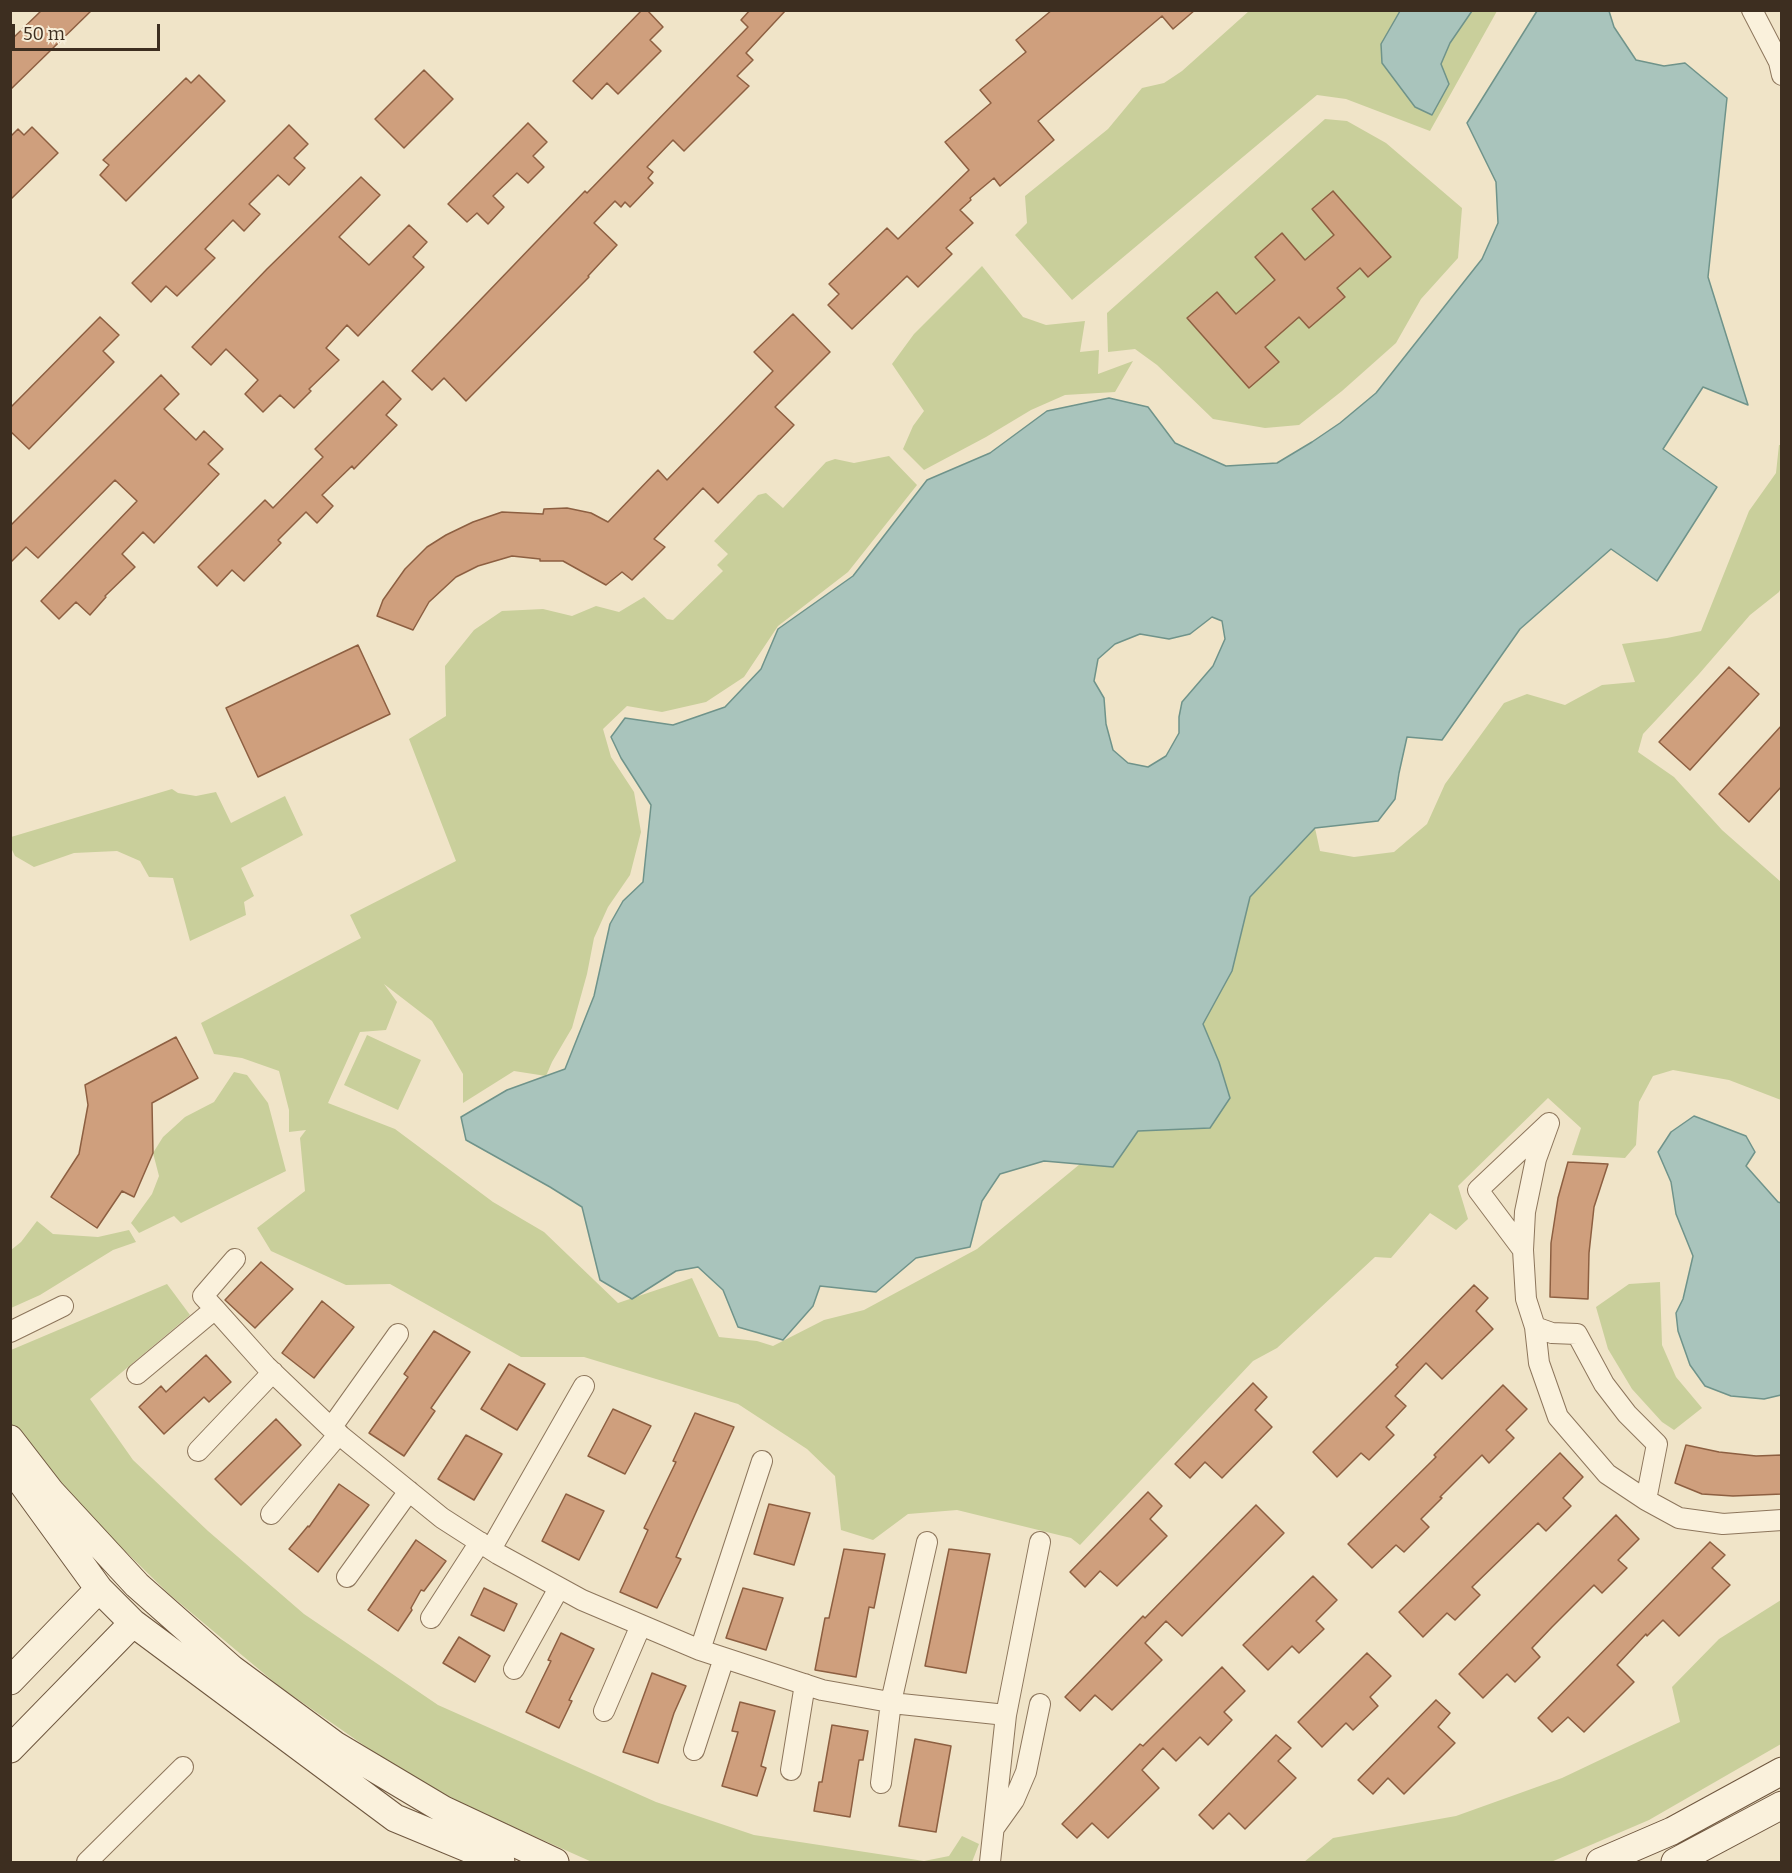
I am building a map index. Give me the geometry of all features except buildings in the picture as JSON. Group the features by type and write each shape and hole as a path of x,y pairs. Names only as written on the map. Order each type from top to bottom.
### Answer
{"street":[{"path":"1752,10 1779,62 1782,75"},
{"path":"1523,1250 1478,1191 1549,1123 1536,1159 1525,1212 1523,1250 1526,1299 1535,1327 1539,1363 1558,1417 1607,1474 1646,1500 1679,1518 1724,1524 1782,1520"},
{"path":"235,1259 203,1296 273,1372 335,1431 442,1518 486,1546 582,1600 700,1650 822,1690 891,1702 1006,1715"},
{"path":"10,1332 63,1306"},
{"path":"137,1374 215,1308"},
{"path":"1535,1327 1552,1333 1577,1334 1605,1384 1627,1414 1657,1444 1646,1500"},
{"path":"271,1514 335,1431 398,1334"},
{"path":"198,1451 273,1372"},
{"path":"431,1618 486,1546 584,1386"},
{"path":"10,1439 51,1491 137,1585 232,1669 335,1744 414,1792 444,1810 555,1863"},
{"path":"700,1650 762,1461"},
{"path":"10,1468 99,1589 133,1623 395,1818 501,1863"},
{"path":"347,1577 409,1491"},
{"path":"880,1783 891,1702 927,1542"},
{"path":"990,1863 1006,1715 1040,1542"},
{"path":"514,1669 559,1588"},
{"path":"10,1681 99,1589"},
{"path":"10,1749 133,1623"},
{"path":"604,1711 641,1625"},
{"path":"694,1750 724,1658"},
{"path":"791,1770 805,1684"},
{"path":"994,1828 1014,1800 1026,1772 1040,1704"},
{"path":"87,1863 183,1767"},
{"path":"1600,1863 1672,1831 1782,1772"},
{"path":"1675,1863 1782,1805"}],"green space":[{"path":"1249,11 1497,11 1430,131 1346,99 1317,95 1072,300 1015,235 1027,223 1025,196 1108,129 1142,88 1164,83 1182,71"},
{"path":"1325,119 1347,121 1386,143 1462,208 1458,258 1421,299 1396,343 1299,425 1265,428 1213,419 1157,365 1135,349 1108,352 1107,313"},
{"path":"982,266 1023,317 1046,325 1085,321 1080,352 1099,350 1098,374 1133,361 1115,392 1065,395 1031,410 924,470 903,449 913,426 924,411 892,364 914,334"},
{"path":"1779,445 1781,445 1781,588 1750,615 1643,734 1638,752 1674,777 1722,830 1781,882 1781,1100 1729,1080 1673,1070 1653,1076 1639,1102 1636,1145 1625,1158 1572,1155 1581,1128 1548,1098 1458,1186 1468,1219 1456,1230 1430,1213 1391,1258 1375,1257 1277,1348 1253,1361 1080,1545 1071,1538 957,1510 908,1514 873,1540 841,1530 835,1476 807,1449 738,1404 584,1357 521,1357 390,1284 346,1285 271,1251 257,1228 305,1191 300,1138 306,1130 289,1132 289,1110 279,1071 242,1058 214,1054 201,1023 361,938 350,915 456,861 409,739 446,716 445,666 474,630 502,611 543,609 572,616 596,606 619,612 644,597 667,619 673,620 723,571 717,565 728,554 714,541 758,495 766,493 783,508 826,462 835,459 854,463 889,456 917,485 848,572 778,626 744,677 706,702 662,712 627,706 603,729 611,757 634,792 641,832 630,875 608,907 594,938 572,1028 546,1076 514,1071 463,1103 463,1074 432,1021 384,984 397,1002 386,1030 360,1032 328,1103 395,1129 493,1202 544,1232 618,1303 692,1278 719,1337 757,1341 773,1346 824,1320 864,1310 977,1249 1080,1164 1113,1167 1138,1131 1210,1128 1219,1062 1203,1024 1232,970 1250,897 1315,828 1320,851 1354,857 1394,852 1427,824 1445,784 1504,703 1527,694 1565,705 1602,685 1635,682 1622,644 1701,631 1749,511 1776,473"},
{"path":"172,789 178,793 196,796 216,792 231,823 285,796 303,835 241,868 254,896 244,902 246,915 190,941 173,878 149,877 140,861 117,851 74,853 34,867 15,856 11,848 11,837"},
{"path":"367,1035 421,1060 398,1110 344,1085"},
{"path":"234,1072 247,1075 268,1103 286,1171 181,1223 174,1216 139,1233 131,1223 152,1194 159,1176 153,1153 163,1137 185,1117 214,1102"},
{"path":"37,1221 53,1234 98,1237 129,1230 136,1242 113,1250 40,1295 11,1308 11,1250 21,1242"},
{"path":"1660,1282 1662,1345 1676,1377 1702,1408 1674,1430 1662,1422 1632,1389 1608,1349 1596,1307 1629,1284"},
{"path":"167,1284 190,1315 90,1399 133,1460 208,1531 304,1614 438,1705 656,1802 754,1835 924,1861 949,1856 962,1836 979,1844 972,1862 592,1862 424,1787 280,1687 169,1594 71,1498 39,1455 11,1425 11,1350"},
{"path":"1781,1600 1781,1744 1649,1820 1551,1862 1304,1862 1333,1838 1456,1816 1562,1778 1680,1722 1672,1687 1719,1639"}],"water":[{"path":"1400,11 1472,11 1450,43 1441,64 1449,84 1432,115 1415,107 1382,63 1381,44"},
{"path":"1537,11 1609,11 1614,27 1636,60 1664,66 1685,63 1727,98 1708,277 1748,405 1703,387 1663,449 1717,487 1657,581 1611,549 1520,629 1442,740 1407,737 1395,799 1378,821 1315,828 1250,897 1232,971 1203,1024 1219,1062 1230,1098 1210,1128 1138,1131 1113,1167 1044,1161 1000,1174 982,1201 970,1247 916,1258 876,1292 820,1286 813,1306 783,1340 738,1327 723,1290 698,1267 676,1271 632,1299 600,1280 582,1207 466,1140 461,1117 507,1090 565,1069 594,996 610,924 623,901 643,882 651,805 621,758 611,737 625,718 673,725 725,707 761,669 778,629 853,576 927,480 990,453 1047,411 1109,398 1148,407 1175,443 1226,466 1277,463 1340,423 1376,393 1482,259 1498,223 1496,182 1467,123","holes":["1212,617 1222,621 1225,639 1213,666 1182,702 1179,733 1166,756 1148,767 1128,763 1113,750 1106,724 1104,698 1094,681 1098,659 1115,644 1140,634 1169,639 1190,634"]},
{"path":"1694,1116 1746,1136 1755,1152 1746,1166 1781,1203 1781,1395 1764,1399 1731,1396 1705,1386 1690,1365 1678,1331 1676,1313 1683,1299 1693,1256 1676,1214 1671,1182 1658,1152 1671,1132"}]}
